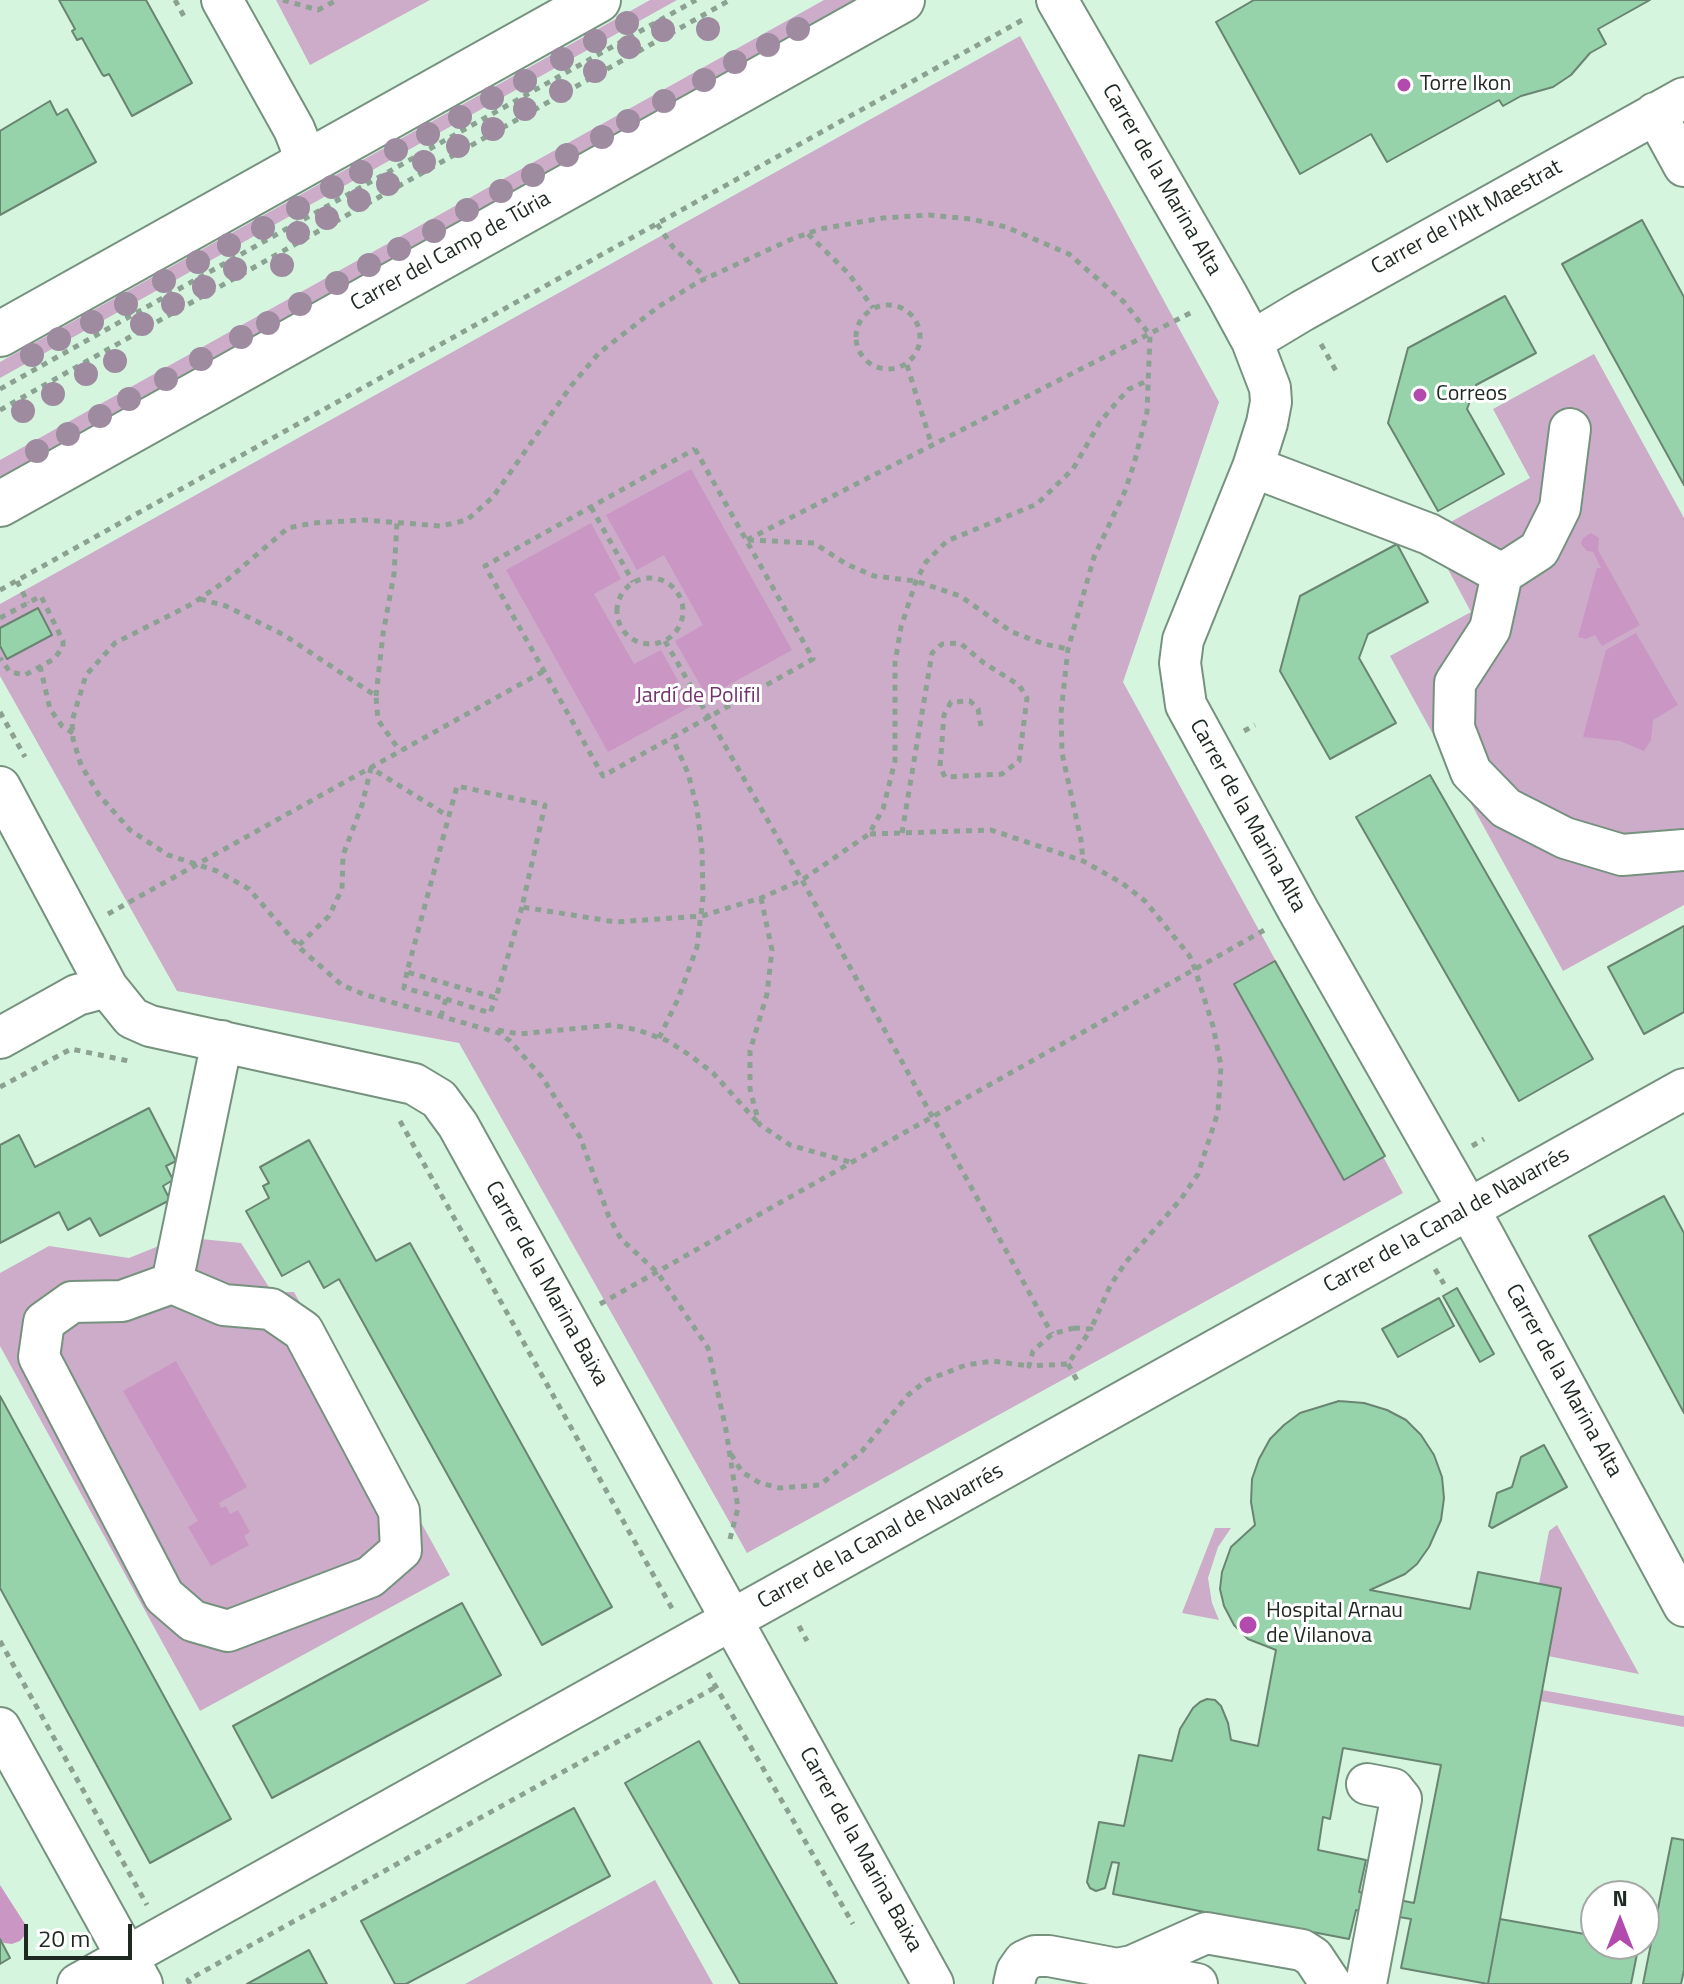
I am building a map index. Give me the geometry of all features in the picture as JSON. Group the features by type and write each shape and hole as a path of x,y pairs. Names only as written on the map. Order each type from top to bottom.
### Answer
{"main road":[{"path":"0,334 303,162 598,0"},
{"name":"Carrer del Camp de Túria","path":"0,504 902,0"}],"street":[{"path":"222,0 294,129 303,162"},
{"name":"Carrer de la Marina Alta","path":"1057,0 1252,341 1270,388 1271,402 1253,467 1183,640 1180,663 1186,705 1298,910 1475,1221 1684,1606"},
{"path":"1670,106 1684,166"},
{"name":"Carrer de l'Alt Maestrat","path":"1252,341 1670,106"},
{"path":"1570,429 1560,508 1539,550 1502,574 1490,629 1455,683 1454,728 1471,772 1506,808 1565,838 1622,855 1684,850"},
{"path":"1253,467 1429,534 1502,574"},
{"name":"Carrer de la Marina Baixa","path":"15,776 77,932 107,987 132,1018 150,1026 414,1084 439,1099 458,1125 933,1984"},
{"path":"0,1038 77,995 107,987"},
{"path":"172,1283 222,1041"},
{"name":"Carrer de la Canal de Navarrés","path":"78,1984 134,1976 739,1630 1475,1221 1684,1089"},
{"name":"Carrer de la Canal de Navarrés","path":"1475,1221 1684,1120"},
{"path":"172,1283 224,1305 271,1309 303,1331 399,1511 401,1550 370,1577 228,1631 193,1621 164,1596 39,1357 44,1322 72,1302 122,1301 172,1283"},
{"path":"0,1728 134,1976"},
{"path":"1366,1984 1401,1799 1393,1789 1367,1784"},
{"path":"1116,1969 1132,1966 1206,1933 1302,1950 1313,1957 1331,1984"},
{"path":"1014,1984 1017,1971 1024,1961 1035,1956 1197,1984"}],"path":[{"path":"283,0 318,10 337,0"},
{"path":"0,389 696,0"},
{"path":"0,410 730,0"},
{"path":"0,590 1026,18 1034,31"},
{"path":"852,1162 790,1145 759,1124 713,1073 691,1056 638,1030 612,1025 519,1034 441,1016 342,985 299,945 249,889 217,871 168,855 147,843 99,795 81,765 73,733 72,721 86,675 115,643 167,619 199,599 227,580 288,528 364,520 427,526 456,525 478,513 518,463 571,386 599,353 658,307 706,278 808,233 883,218 929,215 971,219 1006,227 1069,254 1124,302 1150,335 1147,412 1134,464 1125,491 1094,557 1068,649 1061,713 1062,753 1080,830 1083,861"},
{"path":"657,224 673,247 706,278"},
{"path":"808,233 849,274 873,308"},
{"path":"747,540 1195,311 1187,298"},
{"path":"886,304 900,306 912,314 921,338 918,350 907,365 890,369 878,367 859,352 857,328 862,317 873,308 886,304"},
{"path":"907,365 932,446"},
{"path":"522,907 616,922 702,916 761,898 802,880 869,834 883,809 895,761 895,663 901,627 916,581 926,562 947,541 1037,504 1073,469 1100,422 1116,403 1129,389 1149,380"},
{"path":"695,449 747,540 813,659 603,776 485,566 695,449"},
{"path":"591,507 633,582"},
{"path":"397,523 394,574 376,696 378,720 400,751"},
{"path":"747,540 814,543 846,564 874,576 916,581 960,596 1012,632 1068,649"},
{"path":"653,578 673,587 679,595 683,616 674,635 665,641 643,644 623,633 616,611 624,590 633,582 653,578"},
{"path":"17,581 28,603"},
{"path":"0,618 41,596 63,641 63,647 54,659 25,675 10,672 0,658"},
{"path":"199,599 226,606 284,635 376,696"},
{"path":"665,641 802,880 1052,1334"},
{"path":"902,833 932,653 942,644 960,643 1019,685 1027,698 1019,761 1002,774 945,777 940,767 944,715 951,702 970,701 978,709 981,726"},
{"path":"40,666 50,709 62,726 73,733"},
{"path":"77,932 544,671"},
{"path":"0,712 15,776"},
{"path":"659,1038 678,999 697,947 702,916 702,851 697,808 688,773 672,737"},
{"path":"371,768 448,816"},
{"path":"299,945 329,916 342,889 343,855 362,805 371,768"},
{"path":"457,786 545,805 522,907 490,1013 404,988 457,786"},
{"path":"869,834 991,830 1083,861 1122,883 1145,901 1189,955 1195,969 1213,1026 1221,1066 1218,1112 1198,1174 1181,1199 1126,1262 1110,1286 1091,1329 1068,1364"},
{"path":"759,1124 750,1089 750,1051 767,994 772,950 761,898"},
{"path":"104,899 118,925"},
{"path":"596,1307 1275,924"},
{"path":"407,972 496,998"},
{"path":"441,1016 446,999"},
{"path":"485,1028 510,1041 542,1077 580,1137 609,1217 621,1239 657,1272 708,1348 738,1508 729,1543"},
{"path":"0,1087 71,1049 143,1063"},
{"path":"399,1120 677,1618"},
{"path":"1029,1366 1033,1351 1052,1334 1074,1328 1091,1329"},
{"path":"729,1451 742,1472 760,1483 780,1488 820,1485 862,1451 908,1395 927,1380 966,1365 993,1361 1029,1366 1068,1364"},
{"path":"1066,1392 1079,1384 1068,1364"},
{"path":"721,1529 733,1550"},
{"path":"0,1641 150,1911"},
{"path":"190,1984 188,1980 716,1687 856,1930"}],"green space":[{"path":"276,0 430,0 310,65"},
{"path":"650,0 677,0 0,378 0,362"},
{"path":"824,0 856,0 0,477 0,460"},
{"name":"Jardí de Polifil","path":"1020,36 1219,402 1123,682 1403,1193 747,1553 459,1043 177,991 0,676 0,604"},
{"path":"1594,354 1684,518 1684,905 1563,971 1390,656 1471,612 1429,534 1530,478 1493,409"},
{"path":"181,1237 241,1243 272,1292 294,1292 450,1575 200,1711 0,1346 0,1273 49,1246 129,1258"},
{"path":"1557,1525 1639,1674 1548,1656 1539,1584 1549,1531"},
{"path":"1215,1528 1231,1528 1218,1547 1208,1578 1212,1603 1219,1620 1182,1613"},
{"path":"1542,1690 1684,1716 1684,1727 1540,1701"},
{"path":"655,1880 713,1984 465,1984"}],"shaded area":[{"path":"691,469 792,650 707,697 675,641 703,625 664,555 637,570 606,515"},
{"path":"591,523 621,579 594,594 634,664 661,650 692,706 608,752 506,570"},
{"path":"1591,533 1599,538 1598,550 1640,625 1602,646 1595,635 1586,639 1578,637 1597,568 1601,568 1593,552 1587,551 1581,544 1583,538"},
{"path":"1636,633 1678,705 1653,720 1651,740 1644,751 1620,741 1583,737 1606,650"},
{"path":"176,1361 247,1487 219,1503 221,1508 226,1506 230,1514 238,1510 250,1532 244,1536 249,1545 211,1566 188,1527 198,1521 123,1391"},
{"path":"0,1885 25,1924 25,1935 12,1944 0,1939"}],"building":[{"path":"59,0 146,0 192,83 132,116 109,74 102,74 82,38 77,40 72,31 75,29"},
{"name":"Torre Ikon","path":"1254,0 1650,0 1598,29 1606,44 1590,53 1571,75 1553,87 1521,96 1503,106 1499,100 1387,162 1371,134 1300,174 1216,22"},
{"path":"50,101 57,115 67,109 96,162 0,215 0,131"},
{"path":"1642,220 1684,297 1684,485 1562,264"},
{"path":"1505,296 1536,353 1476,385 1467,409 1504,474 1438,511 1388,423 1408,348"},
{"path":"1397,544 1428,602 1368,634 1359,658 1396,723 1330,759 1280,671 1300,596"},
{"path":"38,608 52,635 7,659 0,646 0,628"},
{"path":"1430,775 1593,1059 1519,1101 1356,817"},
{"path":"1684,926 1684,1012 1644,1034 1608,967"},
{"path":"1275,961 1385,1156 1344,1180 1234,984"},
{"path":"149,1108 176,1161 166,1166 173,1180 163,1186 170,1200 100,1236 90,1218 68,1230 59,1212 0,1243 0,1145 19,1135 35,1167"},
{"path":"309,1140 376,1261 410,1243 612,1607 542,1645 339,1279 324,1288 309,1261 282,1276 246,1211 269,1198 263,1186 269,1183 260,1167"},
{"path":"1664,1196 1684,1233 1684,1413 1589,1236"},
{"path":"1457,1288 1494,1354 1480,1362 1443,1296"},
{"path":"1439,1298 1454,1326 1398,1357 1382,1329"},
{"path":"0,1396 231,1819 150,1863 0,1588"},
{"path":"1339,1401 1364,1403 1387,1410 1406,1420 1434,1455 1442,1477 1444,1498 1441,1520 1429,1547 1405,1574 1370,1590 1470,1609 1478,1572 1561,1588 1488,1984 1401,1968 1411,1919 1356,1910 1349,1939 1281,1926 1235,1946 1240,1919 1113,1894 1119,1863 1112,1862 1105,1888 1096,1891 1087,1882 1099,1822 1124,1826 1139,1755 1172,1761 1180,1729 1200,1702 1215,1700 1221,1706 1231,1740 1258,1746 1276,1650 1248,1639 1234,1625 1224,1606 1220,1589 1222,1572 1231,1547 1255,1525 1251,1502 1252,1479 1259,1459 1270,1439 1300,1413","holes":["1343,1748 1441,1765 1414,1903 1359,1892 1366,1860 1318,1850 1323,1817 1330,1819"]},
{"path":"1544,1445 1567,1487 1492,1528 1489,1526 1497,1493 1512,1487 1521,1457"},
{"path":"462,1603 501,1675 272,1798 233,1726"},
{"path":"699,1741 837,1984 740,1984 625,1783"},
{"path":"574,1808 610,1876 406,1984 395,1984 361,1921"},
{"path":"1672,1838 1684,1840 1684,1970 1681,1984 1643,1984 1648,1960 1660,1960 1660,1898"},
{"path":"1500,1919 1580,1933 1580,1960 1636,1960 1631,1984 1488,1984"},
{"path":"0,1939 10,1958 0,1964"},
{"path":"309,1950 327,1984 247,1984"}],"place":[{"name":"Torre Ikon","path":"1404,85"},
{"name":"Correos","path":"1420,395"},
{"name":"Hospital Arnau de Vilanova","path":"1248,1625"}]}
